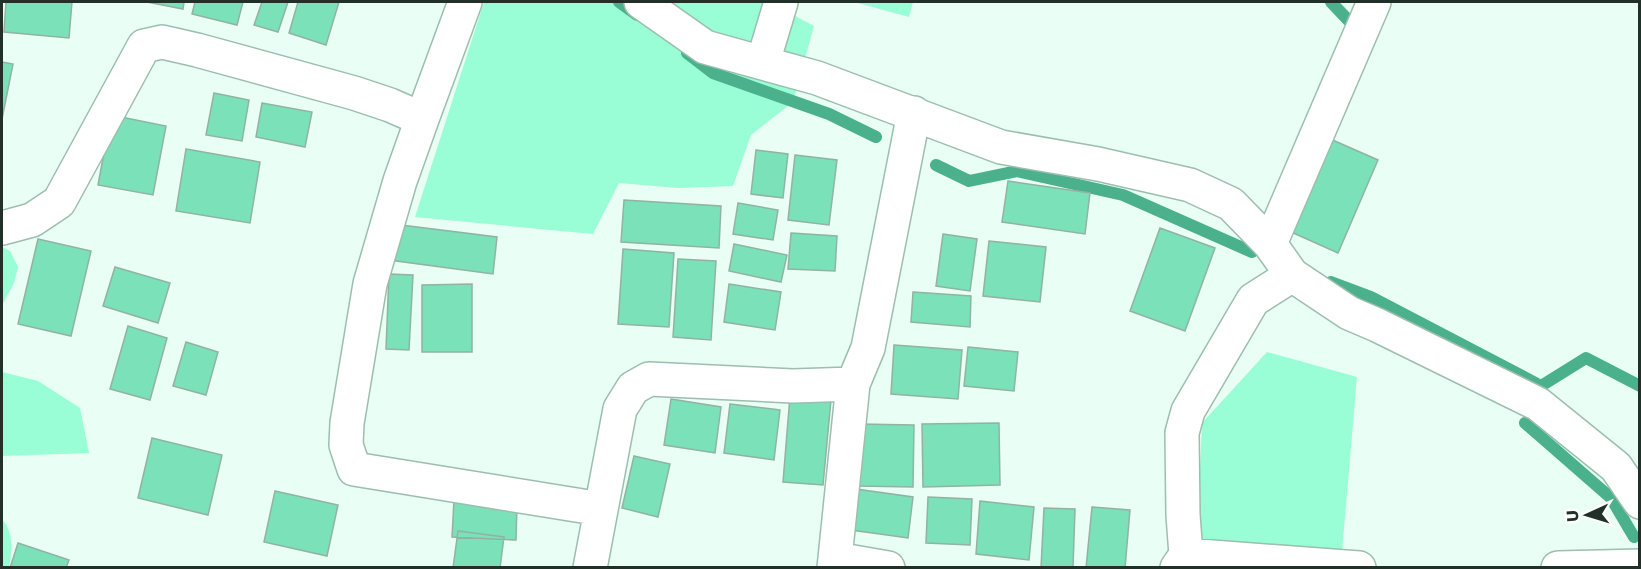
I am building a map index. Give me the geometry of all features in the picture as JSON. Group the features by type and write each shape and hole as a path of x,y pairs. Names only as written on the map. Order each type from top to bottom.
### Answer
{"street":[{"path":"465,2 400,181 370,284 346,423 346,445 354,469 601,509"},
{"path":"641,2 705,46 817,78 1001,147 1098,164 1190,185 1231,204 1270,244 1292,275 1348,313 1538,404 1616,467 1640,502"},
{"path":"763,62 781,2"},
{"path":"1270,244 1374,2"},
{"path":"2,228 32,220 59,202 144,46 162,42 197,50 354,93 422,119"},
{"path":"888,567 835,563 853,384 868,348 914,113"},
{"path":"1292,275 1253,300 1188,411 1182,433 1182,561 1359,567"},
{"path":"590,567 620,409 633,388 649,379 793,386 853,384"},
{"path":"1558,567 1640,566"}],"green space":[{"path":"484,2 793,2 795,16 814,26 793,102 751,135 733,186 678,188 619,183 593,234 415,217"},
{"path":"854,2 913,2 909,17"},
{"path":"2,247 10,251 18,267 14,283 2,305"},
{"path":"1267,352 1357,377 1342,551 1197,539 1202,423"},
{"path":"2,372 38,381 80,408 89,453 2,456"},
{"path":"2,519 10,536 9,567 2,567"}],"building":[{"path":"6,2 72,2 69,38 4,32"},
{"path":"147,2 184,2 183,9"},
{"path":"195,2 243,2 237,25 192,14"},
{"path":"262,2 288,2 278,32 254,25"},
{"path":"298,2 339,2 326,45 289,33"},
{"path":"2,62 13,64 2,119"},
{"path":"214,93 249,100 242,141 206,135"},
{"path":"262,103 312,112 305,147 256,137"},
{"path":"111,115 166,126 153,195 98,185"},
{"path":"1328,138 1378,160 1338,253 1289,231"},
{"path":"186,149 260,162 250,223 176,211"},
{"path":"756,150 788,154 783,198 751,194"},
{"path":"795,155 837,160 829,225 788,220"},
{"path":"1008,181 1090,193 1085,234 1002,222"},
{"path":"624,200 721,206 719,248 621,242"},
{"path":"738,203 778,210 773,240 733,234"},
{"path":"393,224 497,237 493,274 389,260"},
{"path":"1160,228 1215,248 1185,331 1130,311"},
{"path":"791,233 837,236 835,271 788,269"},
{"path":"943,234 977,239 970,291 936,286"},
{"path":"38,239 91,251 71,336 18,324"},
{"path":"989,241 1046,247 1040,302 983,296"},
{"path":"734,244 787,255 781,282 729,271"},
{"path":"623,249 674,253 669,327 618,324"},
{"path":"678,259 716,261 711,340 673,337"},
{"path":"115,267 170,283 158,323 103,306"},
{"path":"389,274 413,275 409,350 386,349"},
{"path":"472,284 472,352 422,352 422,285"},
{"path":"729,284 781,292 775,330 724,322"},
{"path":"913,292 971,296 970,327 911,322"},
{"path":"128,326 167,338 150,400 110,389"},
{"path":"186,342 218,352 206,395 173,386"},
{"path":"894,345 962,350 958,399 891,394"},
{"path":"968,347 1018,352 1014,391 964,386"},
{"path":"790,396 831,400 823,485 783,482"},
{"path":"671,399 721,407 715,453 664,445"},
{"path":"730,404 780,410 774,460 724,453"},
{"path":"999,423 1000,485 923,487 922,424"},
{"path":"859,424 914,425 913,487 858,486"},
{"path":"152,438 222,455 208,515 138,498"},
{"path":"634,456 670,464 658,517 622,508"},
{"path":"856,489 913,497 908,538 851,530"},
{"path":"275,491 338,505 327,556 264,542"},
{"path":"928,497 972,499 970,545 926,543"},
{"path":"454,500 517,504 516,540 452,537"},
{"path":"980,501 1034,507 1029,560 976,554"},
{"path":"1092,507 1130,510 1125,568 1086,568"},
{"path":"1044,508 1075,509 1073,568 1041,568"},
{"path":"458,531 504,537 500,568 453,568"},
{"path":"18,543 69,560 66,568 10,568"}],"waterway":[{"path":"619,2 637,15"},
{"path":"1331,2 1350,22"},
{"path":"687,53 713,73 829,114 876,137"},
{"path":"936,165 969,181 1017,171 1123,195 1252,252"},
{"path":"1331,282 1371,297 1541,386 1586,358 1640,386"},
{"path":"1525,423 1611,498 1634,537"}]}
